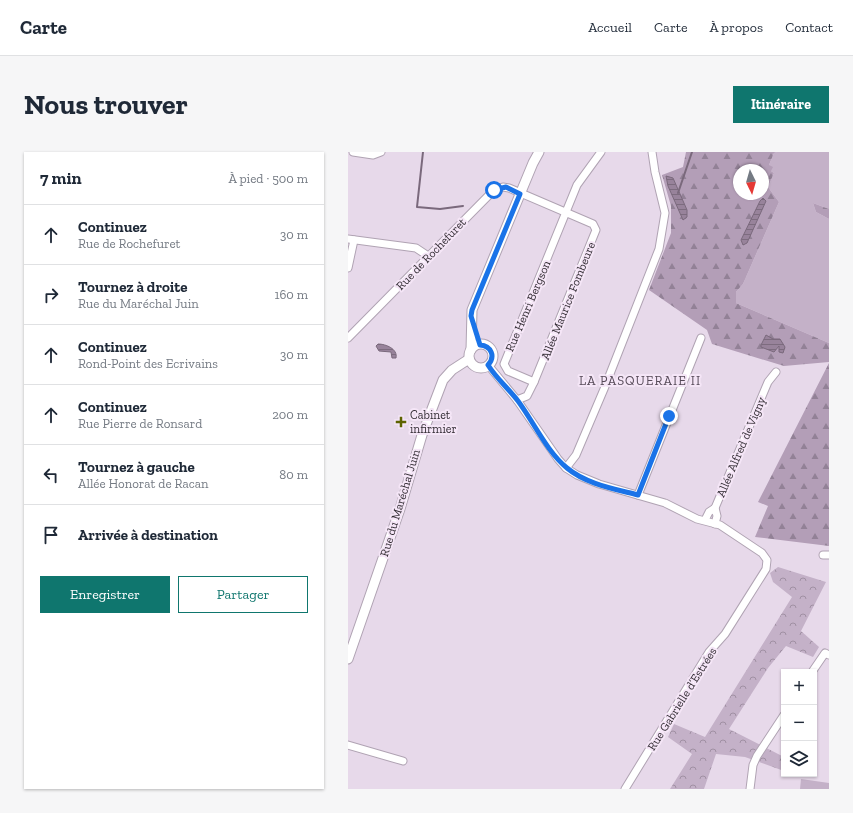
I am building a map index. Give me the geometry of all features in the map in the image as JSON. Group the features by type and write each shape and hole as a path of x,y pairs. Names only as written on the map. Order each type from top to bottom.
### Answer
{"street":[{"path":"353,152 373,155 381,152"},
{"path":"471,350 480,345 488,347 491,352 492,360 488,365 481,368 477,367 469,359 471,350 471,316 520,194 539,152"},
{"path":"566,212 580,180 601,152"},
{"path":"566,468 576,455 604,389 659,249 665,213 655,172 652,152"},
{"name":"Rue de Rochefuret","path":"348,338 494,190 506,187 520,194"},
{"name":"Allée Maurice Fombeure","path":"518,400 527,396 534,382 596,233 596,228 593,224 520,194"},
{"name":"Rue Henri Bergson","path":"534,382 508,371 504,364 566,212"},
{"path":"348,268 351,239 416,248 428,256"},
{"path":"471,316 480,345"},
{"path":"638,495 701,338"},
{"name":"Rue du Maréchal Juin","path":"348,659 400,509 422,434 443,380 452,370 469,359"},
{"path":"488,365 518,400 558,459 566,468 577,475 599,484 665,503 697,519 715,524 717,516 715,508"},
{"name":"Allée Alfred de Vigny","path":"704,520 709,512 715,508 768,382 776,372"},
{"name":"Rue Gabrielle d’Estrées","path":"625,789 709,652 725,634 766,569 767,560 762,553 729,530 715,524"},
{"path":"814,669 825,653 829,655"},
{"path":"750,789 757,756 781,720"},
{"path":"348,745 403,761"}],"green space":[{"path":"686,152 777,152 774,153 769,165 733,164 733,200 769,200 769,188 779,202 743,284 736,292 736,303 829,343 829,362 784,366 712,344 707,330 649,290 671,233 671,206 662,175 683,167"},
{"path":"829,152 829,209 813,203 816,212 829,219 829,343 736,303 736,292 743,284 779,202 769,188 774,173 771,171 769,165 774,153"},
{"path":"769,165 773,167 771,171 774,173 769,185"},
{"path":"813,203 829,209 829,219 816,212"},
{"path":"829,363 829,546 755,537 768,506 758,502"},
{"path":"778,567 826,582 801,631 819,647 813,657 786,646 768,668 729,729 781,755 781,770 745,757 716,754 704,789 670,789 692,754 668,737 674,724 705,737 792,597 773,582 770,573"},
{"path":"801,779 829,783 829,789 800,789"}],"shaded area":[{"path":"666,176 673,178 687,210 687,217 683,220 668,186"},
{"path":"760,201 766,201 747,243 743,245 741,240"},
{"path":"766,335 773,339 780,339 785,347 783,353 779,352 779,346 774,352 761,347"},
{"path":"378,344 391,348 395,352 396,358 392,358 391,352 379,351 376,346"}],"waterway":[{"path":"423,152 417,207 440,209 463,206"},
{"path":"678,193 692,152"}],"place":[{"name":"Cabinet infirmier","path":"401,422"}],"district":[{"name":"LA PASQUERAIE II","path":"640,380"}],"route":[{"path":"494,190 506,187 520,194 472,310 471,316 480,345 488,347 491,352 492,360 488,365 518,400 558,459 566,468 577,475 599,484 638,495 669,416"}]}
